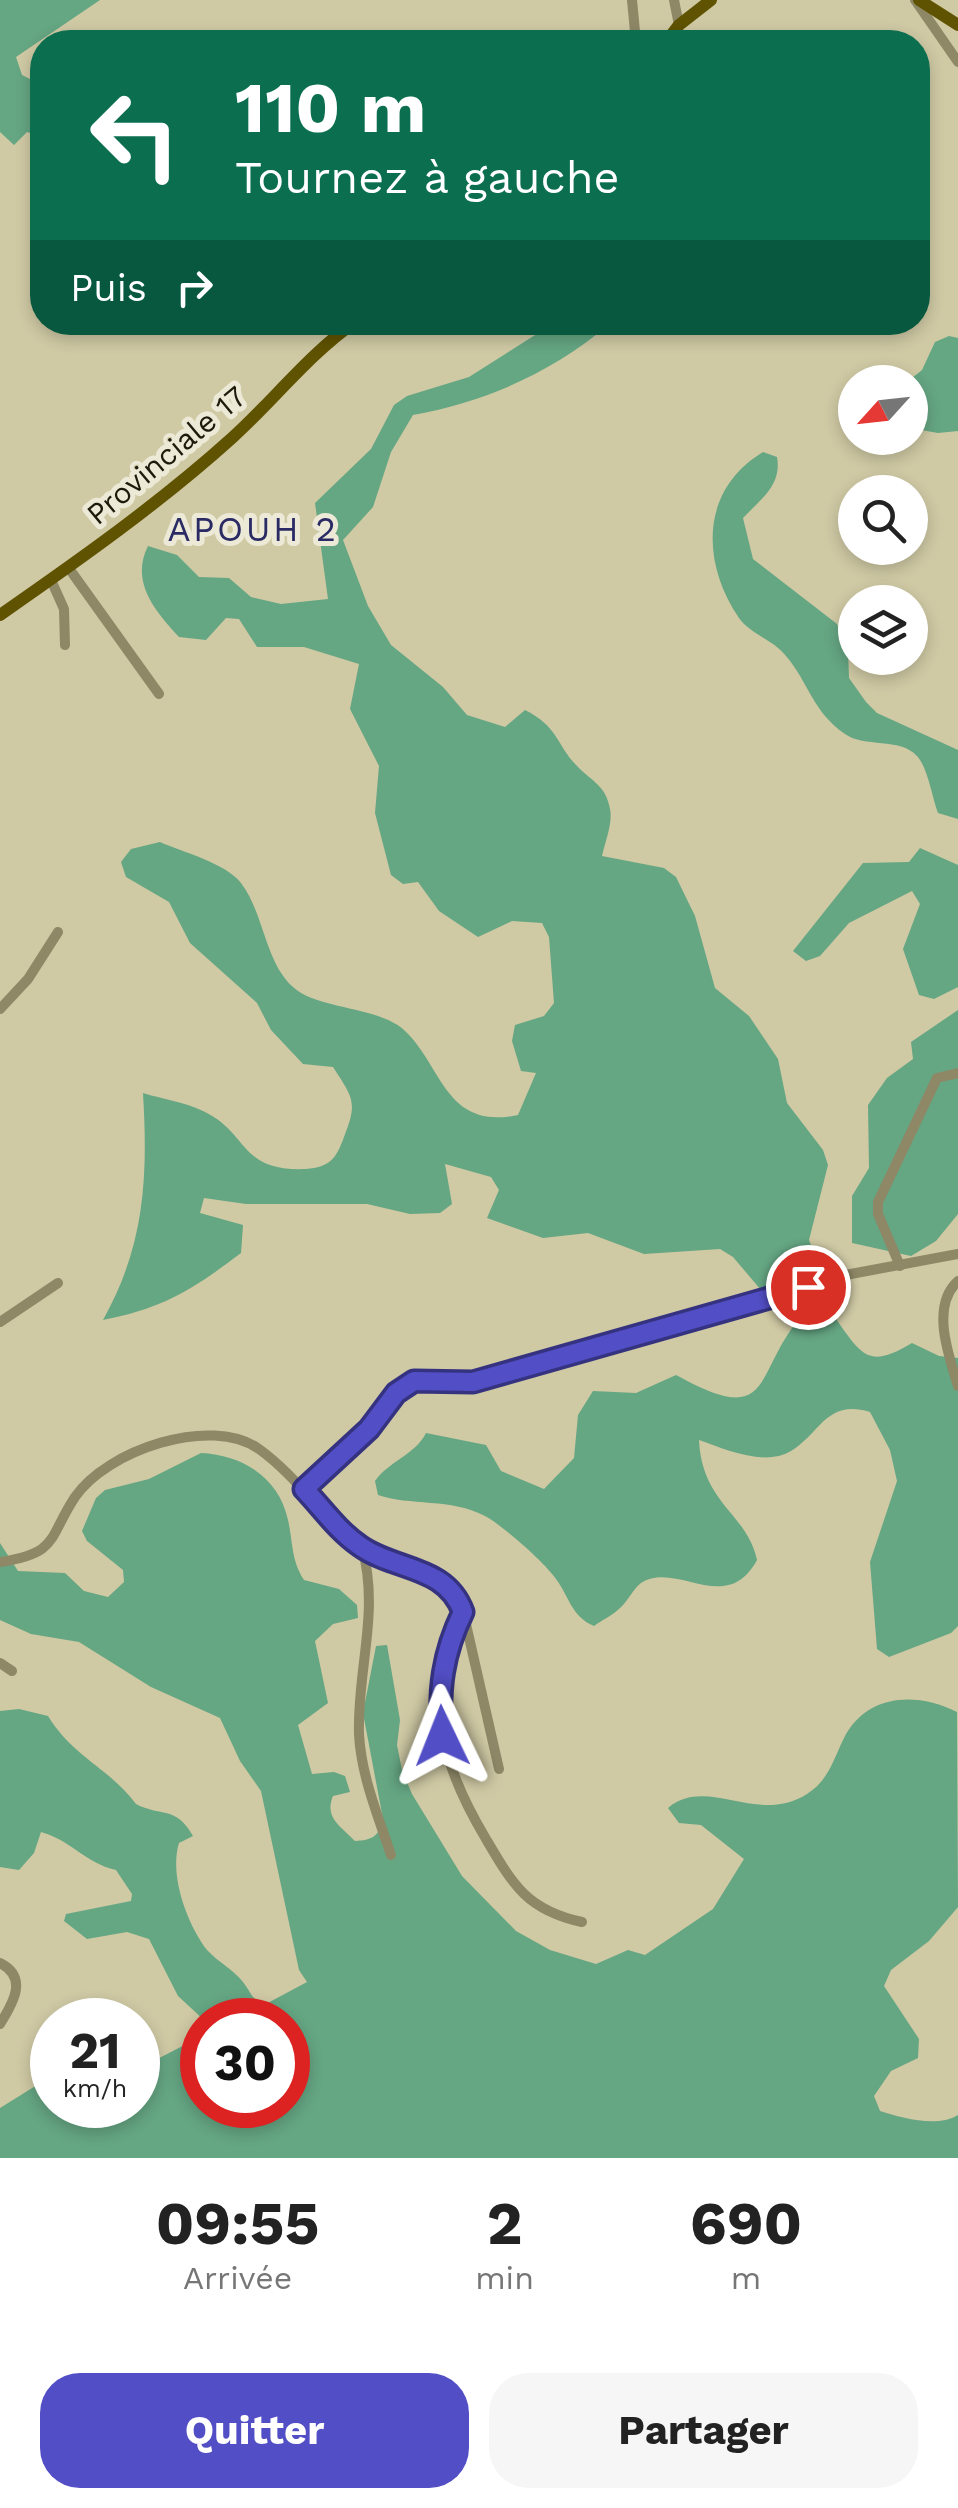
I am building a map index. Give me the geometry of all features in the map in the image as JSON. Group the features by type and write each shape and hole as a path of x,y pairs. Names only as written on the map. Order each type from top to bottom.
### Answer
{"main road":[{"path":"675,30 711,0"},
{"path":"917,0 958,25"},
{"name":"Provinciale 17","path":"0,616 52,580 230,440 337,335"}],"street":[{"path":"632,0 635,30"},
{"path":"674,0 679,25"},
{"path":"917,0 958,62"},
{"path":"68,567 159,694"},
{"path":"52,580 64,609 65,645"},
{"path":"0,1009 28,979 58,932"},
{"path":"900,1266 878,1214 878,1202 937,1078 958,1072"},
{"path":"304,1489 369,1429 396,1393 414,1381 473,1382 777,1298 833,1278 958,1254"},
{"path":"958,1281 948,1293 944,1332 958,1386"},
{"path":"0,1322 58,1283"},
{"path":"0,1562 42,1550 62,1526 84,1486 120,1456 146,1444 242,1441 256,1447 304,1489 362,1548 444,1582 463,1612 499,1769"},
{"path":"362,1548 372,1602 360,1745 391,1855"},
{"path":"463,1612 446,1648 442,1676 440,1715 448,1763 465,1803 518,1888 543,1910 582,1922"},
{"path":"0,1663 12,1671"},
{"path":"0,1962 14,1970 18,1980 14,2001 0,2024"}],"green space":[{"path":"0,0 100,0 56,30 30,30 30,48 16,57 22,75 30,79 30,133 14,145 0,132"},
{"path":"535,335 595,335 542,370 493,393 413,415 391,452 373,507 343,540 368,606 391,645 443,687 467,715 505,727 525,710 545,723 571,759 605,795 610,820 602,856 664,868 676,877 695,916 715,988 749,1016 778,1059 787,1103 823,1150 828,1165 809,1240 822,1275 767,1297 733,1257 720,1249 644,1254 588,1233 543,1238 487,1218 499,1190 491,1177 445,1164 452,1204 440,1213 410,1214 367,1204 246,1204 204,1198 200,1213 243,1225 241,1253 176,1296 103,1320 128,1265 141,1210 145,1153 143,1093 203,1111 218,1120 256,1158 284,1168 314,1168 331,1160 341,1145 352,1108 349,1094 333,1067 303,1064 271,1030 257,1003 190,943 169,902 126,877 121,862 131,849 160,842 234,876 249,896 272,955 287,981 309,997 395,1023 418,1046 460,1105 494,1117 518,1115 536,1073 521,1071 512,1041 515,1025 544,1016 554,1003 549,937 542,923 512,921 478,937 439,911 418,882 403,884 391,875 375,813 379,766 350,709 359,664 304,647 257,647 239,619 226,618 206,640 179,637 154,606 142,572 148,546 177,555 199,577 229,578 251,597 281,604 328,599 315,503 371,449 394,405 407,396 469,377"},
{"path":"949,336 958,338 958,431 928,431 928,365 924,365 935,342"},
{"path":"763,452 777,457 773,484 743,518 753,559 837,624 838,675 849,675 877,713 958,750 958,819 938,813 917,756 892,744 862,741 845,734 818,706 786,656 739,618 718,574 713,528 727,486"},
{"path":"920,848 958,865 958,987 934,999 919,995 903,949 920,904 912,891 849,923 820,956 806,961 793,951 863,863 909,862"},
{"path":"958,1010 958,1214 936,1241 911,1256 852,1243 852,1196 869,1168 868,1105 887,1078 913,1059 911,1042"},
{"path":"803,1314 833,1315 866,1354 884,1356 912,1343 939,1356 958,1358 958,1626 951,1633 889,1657 877,1649 870,1562 897,1481 890,1450 870,1412 855,1409 834,1414 791,1451 769,1457 745,1455 699,1440 708,1479 744,1530 757,1560 745,1576 731,1584 716,1586 670,1578 641,1583 620,1608 594,1626 576,1612 543,1564 485,1516 459,1507 378,1495 375,1481 426,1433 486,1445 501,1471 544,1489 574,1458 578,1415 593,1391 636,1393 676,1375 708,1391 746,1396 757,1388"},
{"path":"201,1453 231,1458 256,1471 267,1480 283,1505 304,1580 339,1589 357,1605 358,1618 333,1624 315,1641 328,1703 298,1725 312,1774 334,1772 345,1776 350,1792 333,1796 331,1810 335,1821 355,1841 374,1836 383,1819 363,1713 376,1646 387,1645 400,1720 397,1745 402,1770 412,1794 462,1876 516,1931 550,1950 596,1964 628,1950 645,1955 713,1909 744,1859 701,1825 679,1823 668,1808 699,1796 751,1804 788,1802 807,1794 821,1782 854,1723 879,1705 926,1701 957,1712 958,1907 929,1941 891,1970 884,1986 919,2039 918,2058 891,2071 874,2096 880,2111 909,2119 940,2121 958,2115 958,2158 0,2158 0,2108 30,2089 30,2128 160,2128 160,2058 180,2047 180,2128 310,2128 310,1998 277,1998 307,1982 299,1970 261,1791 240,1761 220,1718 151,1687 79,1642 31,1634 0,1620 0,1543 18,1571 65,1573 84,1591 108,1597 124,1582 123,1570 87,1541 82,1531 96,1498 105,1490 149,1479"},
{"path":"19,1709 48,1716 69,1742 136,1804 174,1816 187,1826 193,1836 179,1843 176,1870 187,1913 207,1950 239,1978 254,1998 180,1998 149,1939 127,1932 87,1939 64,1921 66,1914 131,1901 132,1894 116,1870 95,1862 61,1840 41,1832 34,1853 19,1870 0,1867 0,1711"}],"district":[{"name":"APOUH 2","path":"253,529"}],"route":[{"path":"442,1736 442,1676 446,1648 463,1612 458,1598 444,1582 362,1548 304,1489 369,1429 406,1384 422,1380 446,1384 473,1382 808,1287"}]}
